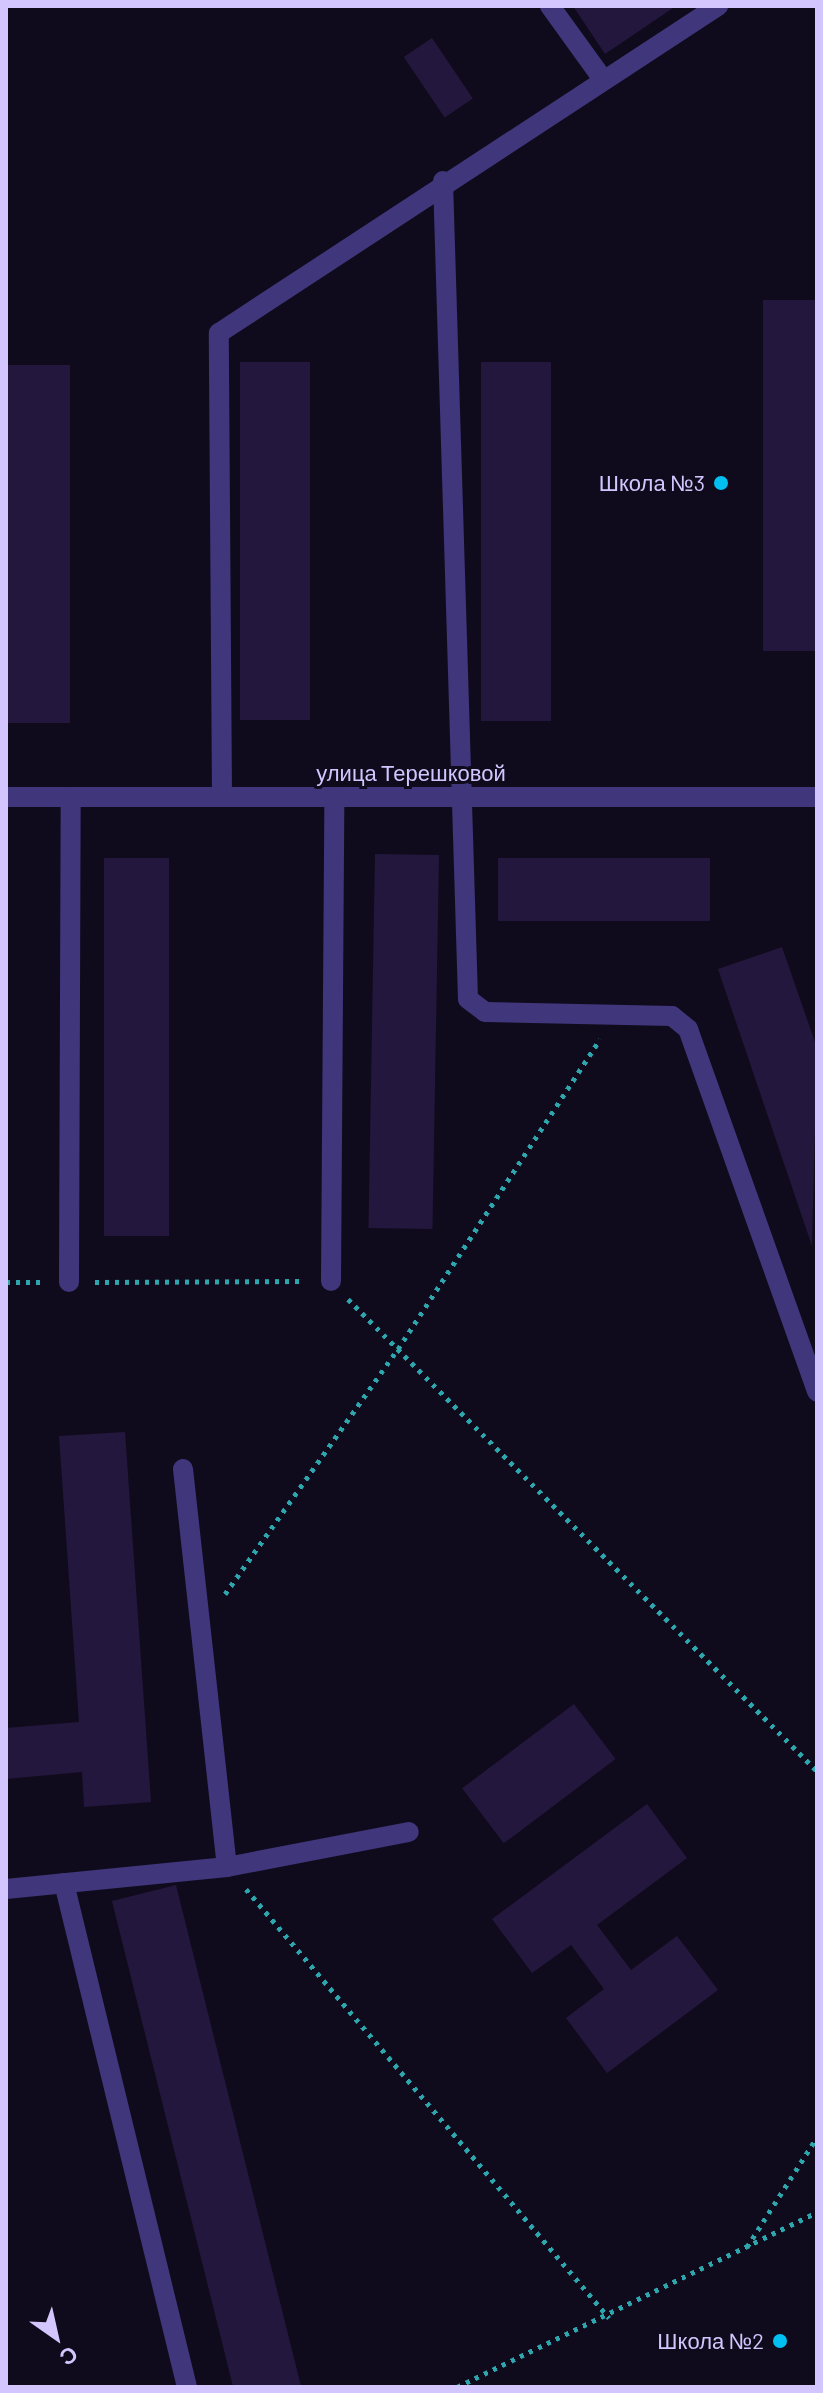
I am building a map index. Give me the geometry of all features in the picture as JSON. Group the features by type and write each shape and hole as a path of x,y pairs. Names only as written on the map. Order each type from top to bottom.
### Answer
{"street":[{"path":"550,6 602,78"},
{"path":"222,797 219,333 443,181 718,6"},
{"path":"443,181 468,999 485,1012 672,1016 688,1029 817,1392"},
{"name":"улица Терешковой","path":"6,797 817,797"},
{"path":"69,1282 71,797"},
{"path":"331,1281 334,797"},
{"path":"183,1469 227,1867"},
{"path":"6,1889 227,1867 409,1832"},
{"path":"64,1883 187,2387"}],"path":[{"path":"201,1628 398,1349 616,1015"},
{"path":"6,1282 331,1281 817,1771"},
{"path":"227,1867 609,2318"},
{"path":"747,2248 817,2137"},
{"path":"457,2387 609,2318 817,2212"}],"building":[{"path":"573,6 676,6 605,54"},
{"path":"432,38 473,99 445,118 404,57"},
{"path":"763,300 817,300 817,651 763,651"},
{"path":"240,362 310,362 310,720 240,720"},
{"path":"481,362 551,362 551,721 481,721"},
{"path":"6,365 70,365 70,723 6,723"},
{"path":"375,854 439,855 432,1229 368,1228"},
{"path":"104,858 169,858 169,1236 104,1236"},
{"path":"498,858 710,858 710,921 498,921"},
{"path":"782,947 817,1048 812,1246 718,969"},
{"path":"125,1432 151,1802 84,1807 82,1772 6,1779 6,1728 79,1722 59,1436"},
{"path":"574,1704 616,1759 504,1843 462,1788"},
{"path":"647,1804 687,1858 597,1925 631,1970 677,1936 718,1990 607,2073 566,2018 604,1989 571,1945 532,1973 492,1919"},
{"path":"176,1885 301,2387 233,2387 112,1901"}],"place":[{"name":"Школа №3","path":"721,483"},
{"name":"Школа №2","path":"780,2341"}]}
